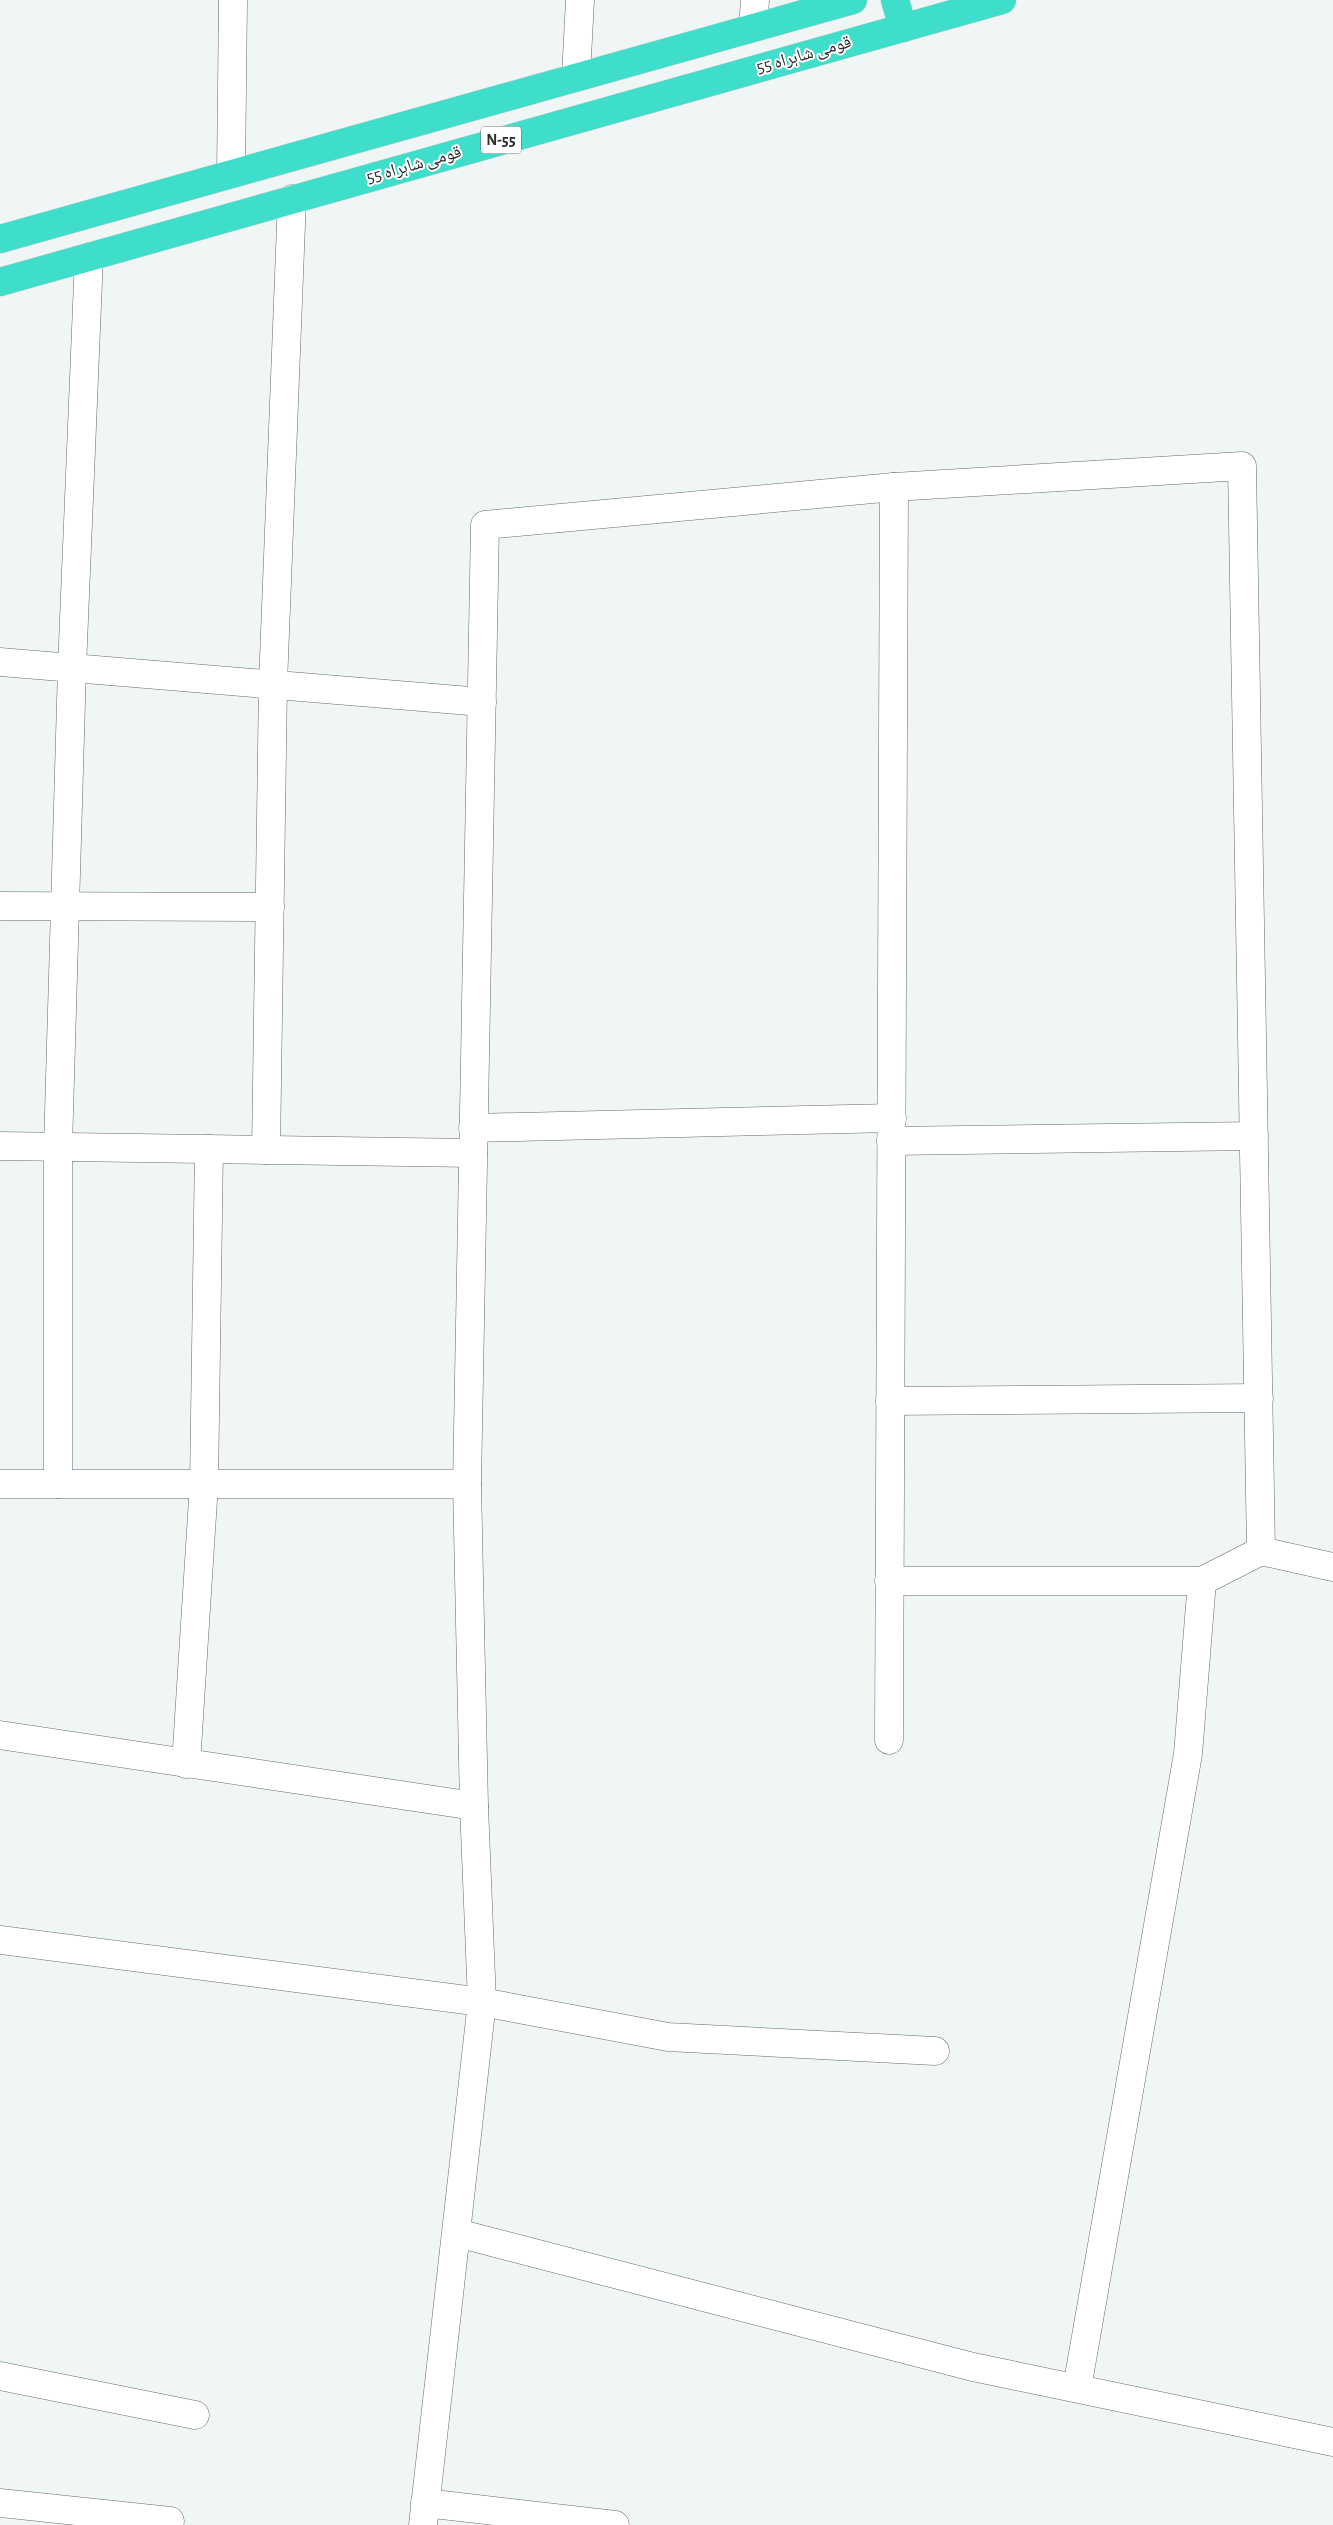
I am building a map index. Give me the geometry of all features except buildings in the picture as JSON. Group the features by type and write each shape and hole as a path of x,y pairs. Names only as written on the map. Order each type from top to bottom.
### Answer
{"highway":[{"name":"N-55","path":"0,239 853,0"},
{"path":"895,0 903,28"},
{"name":"قومی شاہراہ 55","path":"0,282 1002,0"}],"street":[{"path":"231,174 233,0"},
{"path":"576,77 580,0"},
{"path":"753,28 755,0"},
{"path":"266,1150 273,684 292,199"},
{"path":"58,1484 58,1147 72,668 90,257"},
{"path":"615,2525 424,2514 482,2002 474,1806 467,1484 485,525 894,487 1242,466 1261,1551"},
{"path":"888,1740 894,487"},
{"path":"0,662 482,702"},
{"path":"0,906 270,907"},
{"path":"0,1146 266,1150 473,1140 892,1130 1254,1136"},
{"path":"186,1764 204,1484 209,1149"},
{"path":"890,1401 1259,1398"},
{"path":"0,1484 467,1484"},
{"path":"889,1581 1202,1581 1261,1551 1333,1567"},
{"path":"1077,2388 1188,1754 1202,1581"},
{"path":"0,1735 474,1806"},
{"path":"0,1940 482,2002 668,2036 935,2051"},
{"path":"457,2233 973,2367 1333,2442"},
{"path":"0,2376 195,2415"},
{"path":"0,2503 170,2521"}]}
